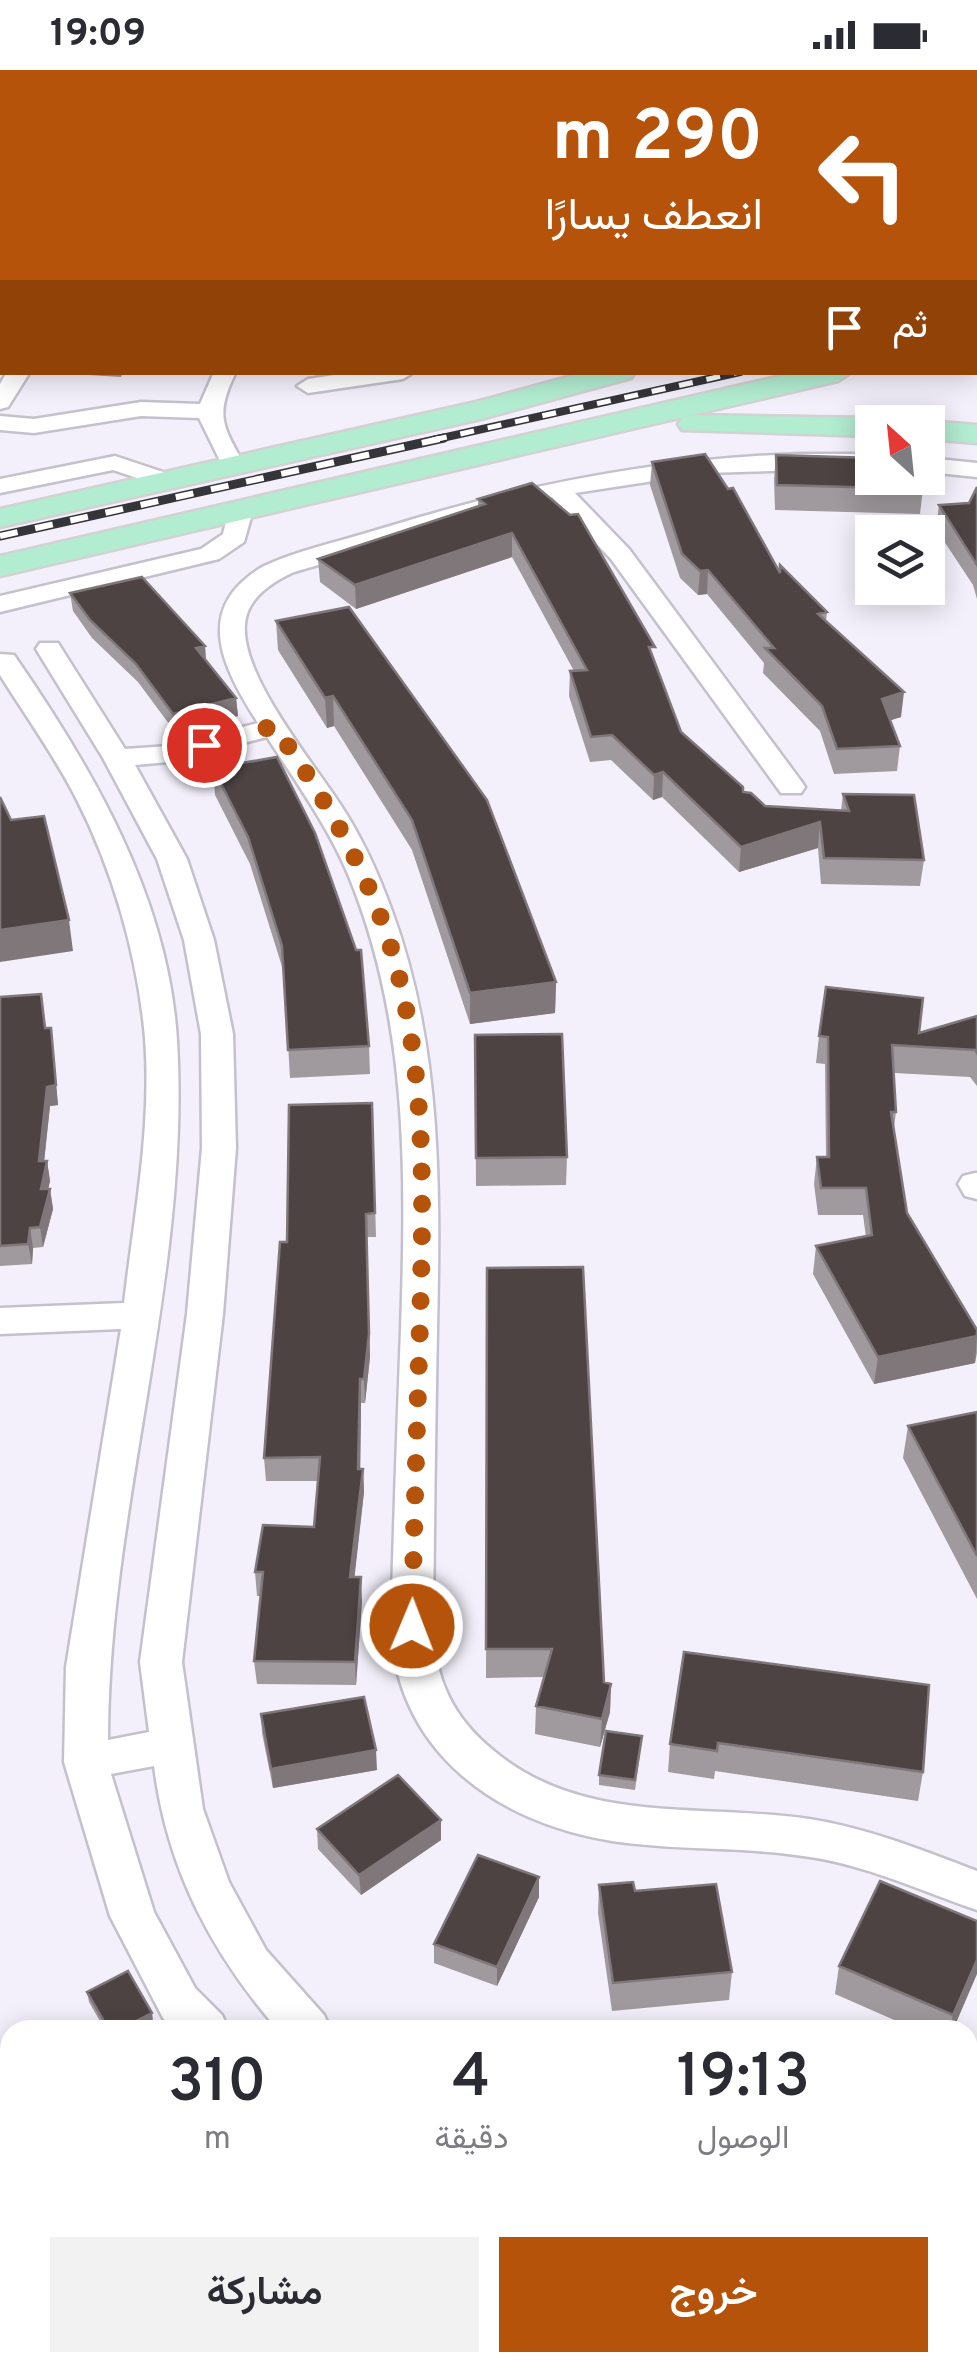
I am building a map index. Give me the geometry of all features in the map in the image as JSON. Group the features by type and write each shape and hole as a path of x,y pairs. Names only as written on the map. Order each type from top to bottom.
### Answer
{"main road":[{"path":"0,518 481,410 610,375"},
{"path":"0,566 825,375"},
{"path":"616,424 855,427"},
{"path":"945,431 977,434"}],"street":[{"path":"0,402 17,375"},
{"path":"223,375 207,411 233,466"},
{"path":"308,386 383,375"},
{"path":"0,423 34,426 141,410 207,411"},
{"path":"855,461 694,467 559,490 415,526 292,566 257,582 234,614 231,639 256,700 331,811 368,885 396,967 416,1057 424,1156 412,1626 415,1670 432,1712 462,1752 504,1784 554,1808 610,1822 777,1834 847,1844 902,1860 977,1891"},
{"path":"0,486 115,463 167,481"},
{"path":"945,466 977,470"},
{"path":"559,490 620,554 791,787"},
{"path":"0,604 210,554 235,537 241,510"},
{"path":"76,586 56,601 44,618 52,652 126,773 172,859 199,940 218,1055 219,1148 205,1314 161,1662 170,1745 181,1809 208,1887 250,1964 298,2020"},
{"path":"52,652 13,671 90,796 121,868 145,948 160,1057 159,1150 142,1314 88,1667 86,1762 133,1916 179,2003 195,2020"},
{"path":"126,773 167,774 281,736"},
{"path":"160,1057 218,1055"},
{"path":"0,1321 142,1314"},
{"path":"86,1762 170,1745"}],"building":[{"path":"705,454 728,489 733,488 780,573 780,565 827,612 818,614 904,692 882,699 900,746 837,749 822,706 765,648 774,648 708,570 700,571 682,554 652,462"},
{"path":"776,455 855,457 855,487 777,485"},
{"path":"532,483 570,515 578,514 655,647 649,647 681,732 743,787 743,792 751,793 765,806 849,811 843,794 914,795 924,860 824,858 820,822 741,847 663,772 654,775 612,735 591,737 570,671 587,670 512,533 355,585 318,559 485,504 478,499"},
{"path":"977,487 977,565 939,505 969,503"},
{"path":"142,577 205,646 196,648 236,698 173,714 136,664 90,620 70,593"},
{"path":"349,607 487,800 556,982 470,993 412,820 333,696 325,698 276,621"},
{"path":"277,757 315,833 356,950 361,950 369,1046 288,1050 282,946 248,837 213,768"},
{"path":"0,797 11,820 44,816 69,920 0,930"},
{"path":"826,987 923,998 919,1033 977,1016 977,1053 892,1045 896,1112 891,1112 907,1213 977,1336 878,1357 816,1246 872,1235 866,1188 821,1188 817,1157 829,1157 828,1037 819,1036"},
{"path":"41,994 45,1028 51,1028 56,1085 47,1087 39,1161 47,1161 41,1189 50,1189 40,1227 30,1228 28,1244 0,1246 0,997"},
{"path":"562,1034 567,1157 476,1158 475,1035"},
{"path":"372,1103 375,1213 366,1214 369,1334 364,1379 360,1379 358,1469 363,1469 350,1577 361,1577 355,1662 254,1661 263,1572 255,1572 263,1525 314,1527 320,1457 264,1458 280,1242 287,1242 289,1105"},
{"path":"583,1267 604,1682 611,1684 602,1719 536,1706 552,1649 486,1649 487,1268"},
{"path":"977,1412 977,1556 908,1426"},
{"path":"684,1652 929,1685 923,1772 718,1743 717,1751 670,1744"},
{"path":"364,1697 376,1750 271,1769 261,1714"},
{"path":"606,1731 642,1736 635,1780 599,1775"},
{"path":"398,1775 441,1820 359,1875 317,1829"},
{"path":"478,1855 539,1877 497,1967 434,1944"},
{"path":"880,1881 977,1921 977,1960 953,2015 839,1966"},
{"path":"633,1882 635,1891 716,1884 732,1972 613,1983 599,1885"},
{"path":"128,1971 152,2013 138,2020 103,2020 87,1992"}],"railway":[{"path":"433,440 726,375"},
{"path":"0,536 444,438"}],"route":[{"path":"204,745 274,726 331,811 368,885 396,967 416,1057 424,1156 412,1626"}]}
